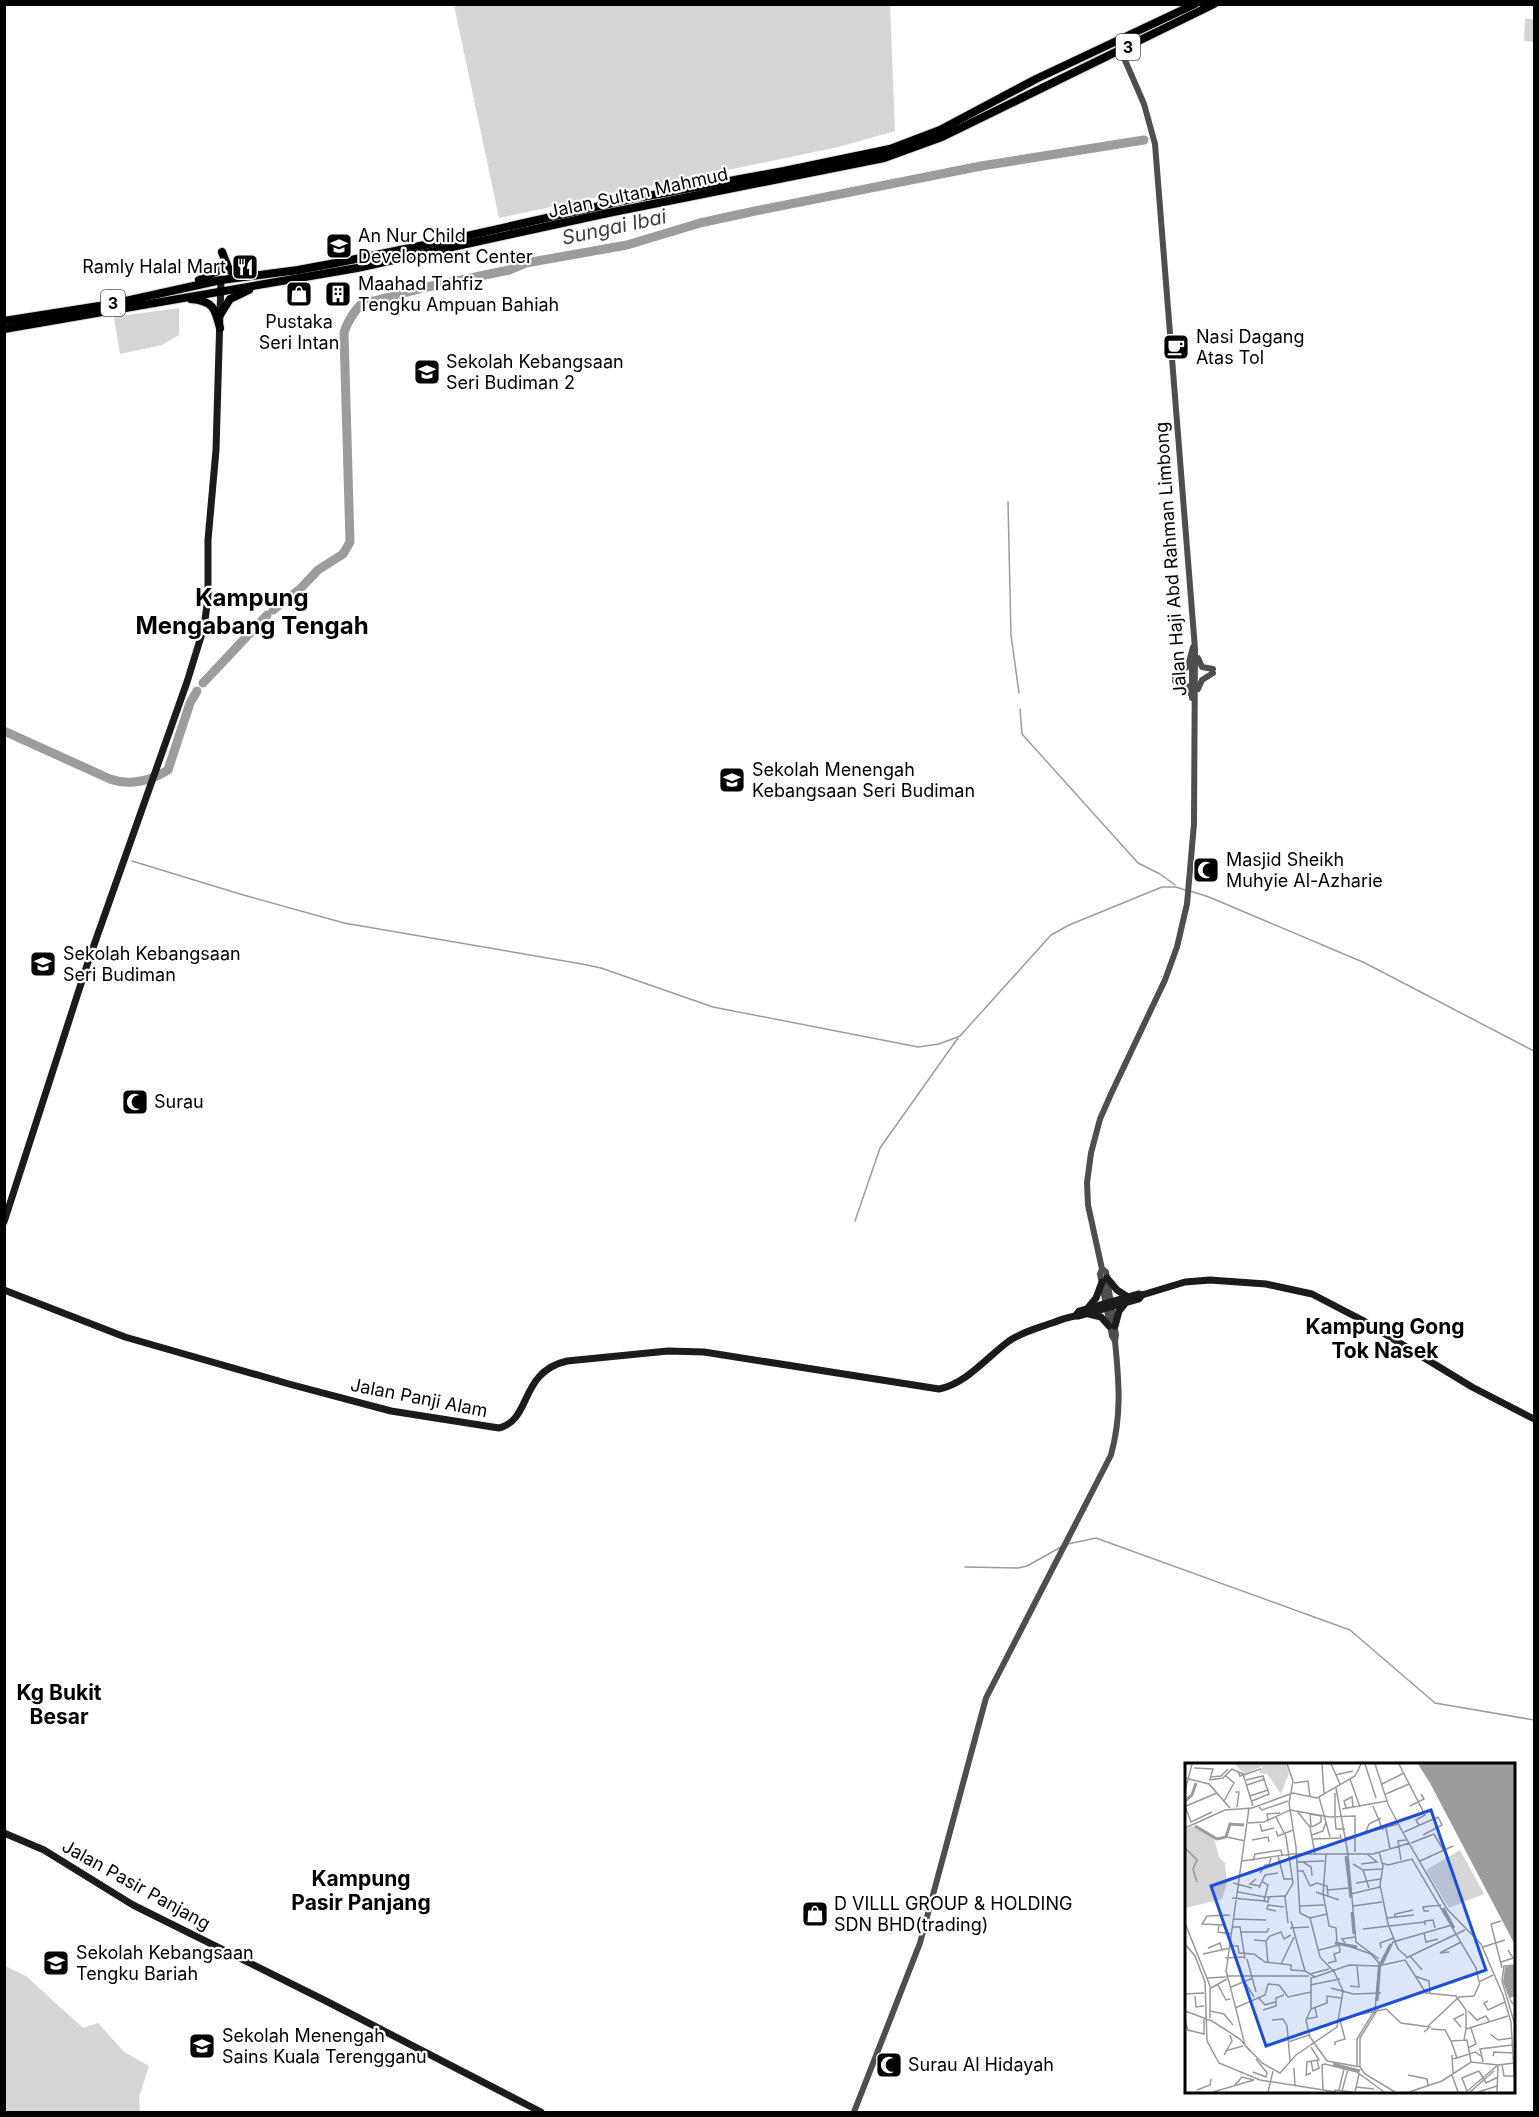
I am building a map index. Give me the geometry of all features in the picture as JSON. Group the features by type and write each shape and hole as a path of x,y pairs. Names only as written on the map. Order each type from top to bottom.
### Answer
{"highway":[{"name":"Jalan Sultan Mahmud","path":"4,321 112,304 221,280 308,268 631,199 890,148 940,130 1036,79 1195,4"},
{"name":"Jalan Sultan Mahmud","path":"4,329 357,268 608,213 901,153 942,137 1214,4"},
{"path":"1036,79 1041,89"},
{"path":"542,219 544,228"},
{"path":"222,252 231,272 243,277"},
{"path":"187,286 216,272 222,264"},
{"path":"220,315 230,299 259,285"},
{"path":"184,298 206,302 213,307 217,313 220,328"}],"main road":[{"path":"4,1222 88,962 199,648 207,613 208,540 216,450 221,280"},
{"path":"1104,1280 1127,1300 1112,1326 1101,1317 1087,1312 1104,1280"},
{"name":"Jalan Panji Alam","path":"4,1290 125,1337 289,1384 391,1411 499,1428 508,1425 516,1417 540,1374 550,1366 565,1362 668,1351 711,1352 921,1388 939,1389 963,1379 1015,1337 1076,1315 1079,1311 1087,1312 1127,1300 1139,1299 1142,1295 1185,1282 1210,1280 1266,1284 1312,1294 1362,1320 1472,1387 1534,1419"},
{"name":"Jalan Pasir Panjang","path":"4,1833 44,1850 133,1905 541,2112"}],"street":[{"name":"Jalan Haji Abd Rahman Limbong","path":"854,2112 920,1944 984,1703 992,1683 1060,1552 1105,1470 1115,1439 1120,1400 1115,1341 1104,1280 1106,1272 1102,1269 1088,1205 1087,1183 1091,1153 1100,1119 1110,1094 1168,973 1184,920 1188,897 1194,824 1194,648 1155,144 1144,104 1121,51"},
{"path":"1194,648 1199,664 1213,671 1200,683 1194,705"},
{"path":"1194,648 1188,666 1175,679 1187,686 1194,705"}],"shaded area":[{"path":"454,5 890,5 895,131 838,147 499,218"},
{"path":"1525,19 1534,19 1534,42 1524,41"},
{"path":"179,308 179,335 162,345 120,354 114,317"},
{"path":"5,1966 26,1976 83,2028 98,2023 124,2052 149,2066 139,2097 140,2112 5,2112"}],"waterway":[{"name":"Sungai Ibai","path":"273,610 300,589 318,570 343,554 350,542 344,334 351,318 362,304 427,287 509,270 526,263 627,245 700,223 755,211 981,166 1144,140"},
{"path":"1008,502 1011,635 1019,693"},
{"name":"Sungai Ibai","path":"203,683 267,615"},
{"name":"Sungai Ibai","path":"4,731 110,779 125,782 140,781 168,770 190,703 197,691"},
{"path":"1020,709 1022,734 1138,863 1175,885"},
{"path":"132,861 344,923 601,968 713,1007 918,1047 939,1044 960,1036 1051,935 1069,925 1162,887 1176,887 1185,890"},
{"path":"1190,891 1365,963 1534,1051"},
{"path":"855,1221 880,1148 958,1038"},
{"path":"1068,1544 1096,1538 1350,1630 1435,1703 1534,1720"},
{"path":"965,1567 1018,1568 1027,1566 1061,1547"}],"place":[{"name":"An Nur Child Development Center","path":"339,246"},
{"name":"Ramly Halal Mart","path":"245,267"},
{"name":"Pustaka Seri Intan","path":"299,294"},
{"name":"Maahad Tahfiz Tengku Ampuan Bahiah","path":"338,294"},
{"name":"Nasi Dagang Atas Tol","path":"1176,347"},
{"name":"Sekolah Kebangsaan Seri Budiman 2","path":"427,372"},
{"name":"Sekolah Menengah Kebangsaan Seri Budiman","path":"732,780"},
{"name":"Masjid Sheikh Muhyie Al-Azharie","path":"1206,870"},
{"name":"Sekolah Kebangsaan Seri Budiman","path":"43,964"},
{"name":"Surau","path":"135,1102"},
{"name":"D VILLL GROUP & HOLDING SDN BHD(trading)","path":"815,1914"},
{"name":"Sekolah Kebangsaan Tengku Bariah","path":"56,1963"},
{"name":"Sekolah Menengah Sains Kuala Terengganu","path":"202,2046"},
{"name":"Surau Al Hidayah","path":"889,2065"}],"district":[{"name":"Kampung Mengabang Tengah","path":"252,612"},
{"name":"Kampung Gong Tok Nasek","path":"1385,1339"},
{"name":"Kg Bukit Besar","path":"59,1705"},
{"name":"Kampung Pasir Panjang","path":"361,1891"}]}
